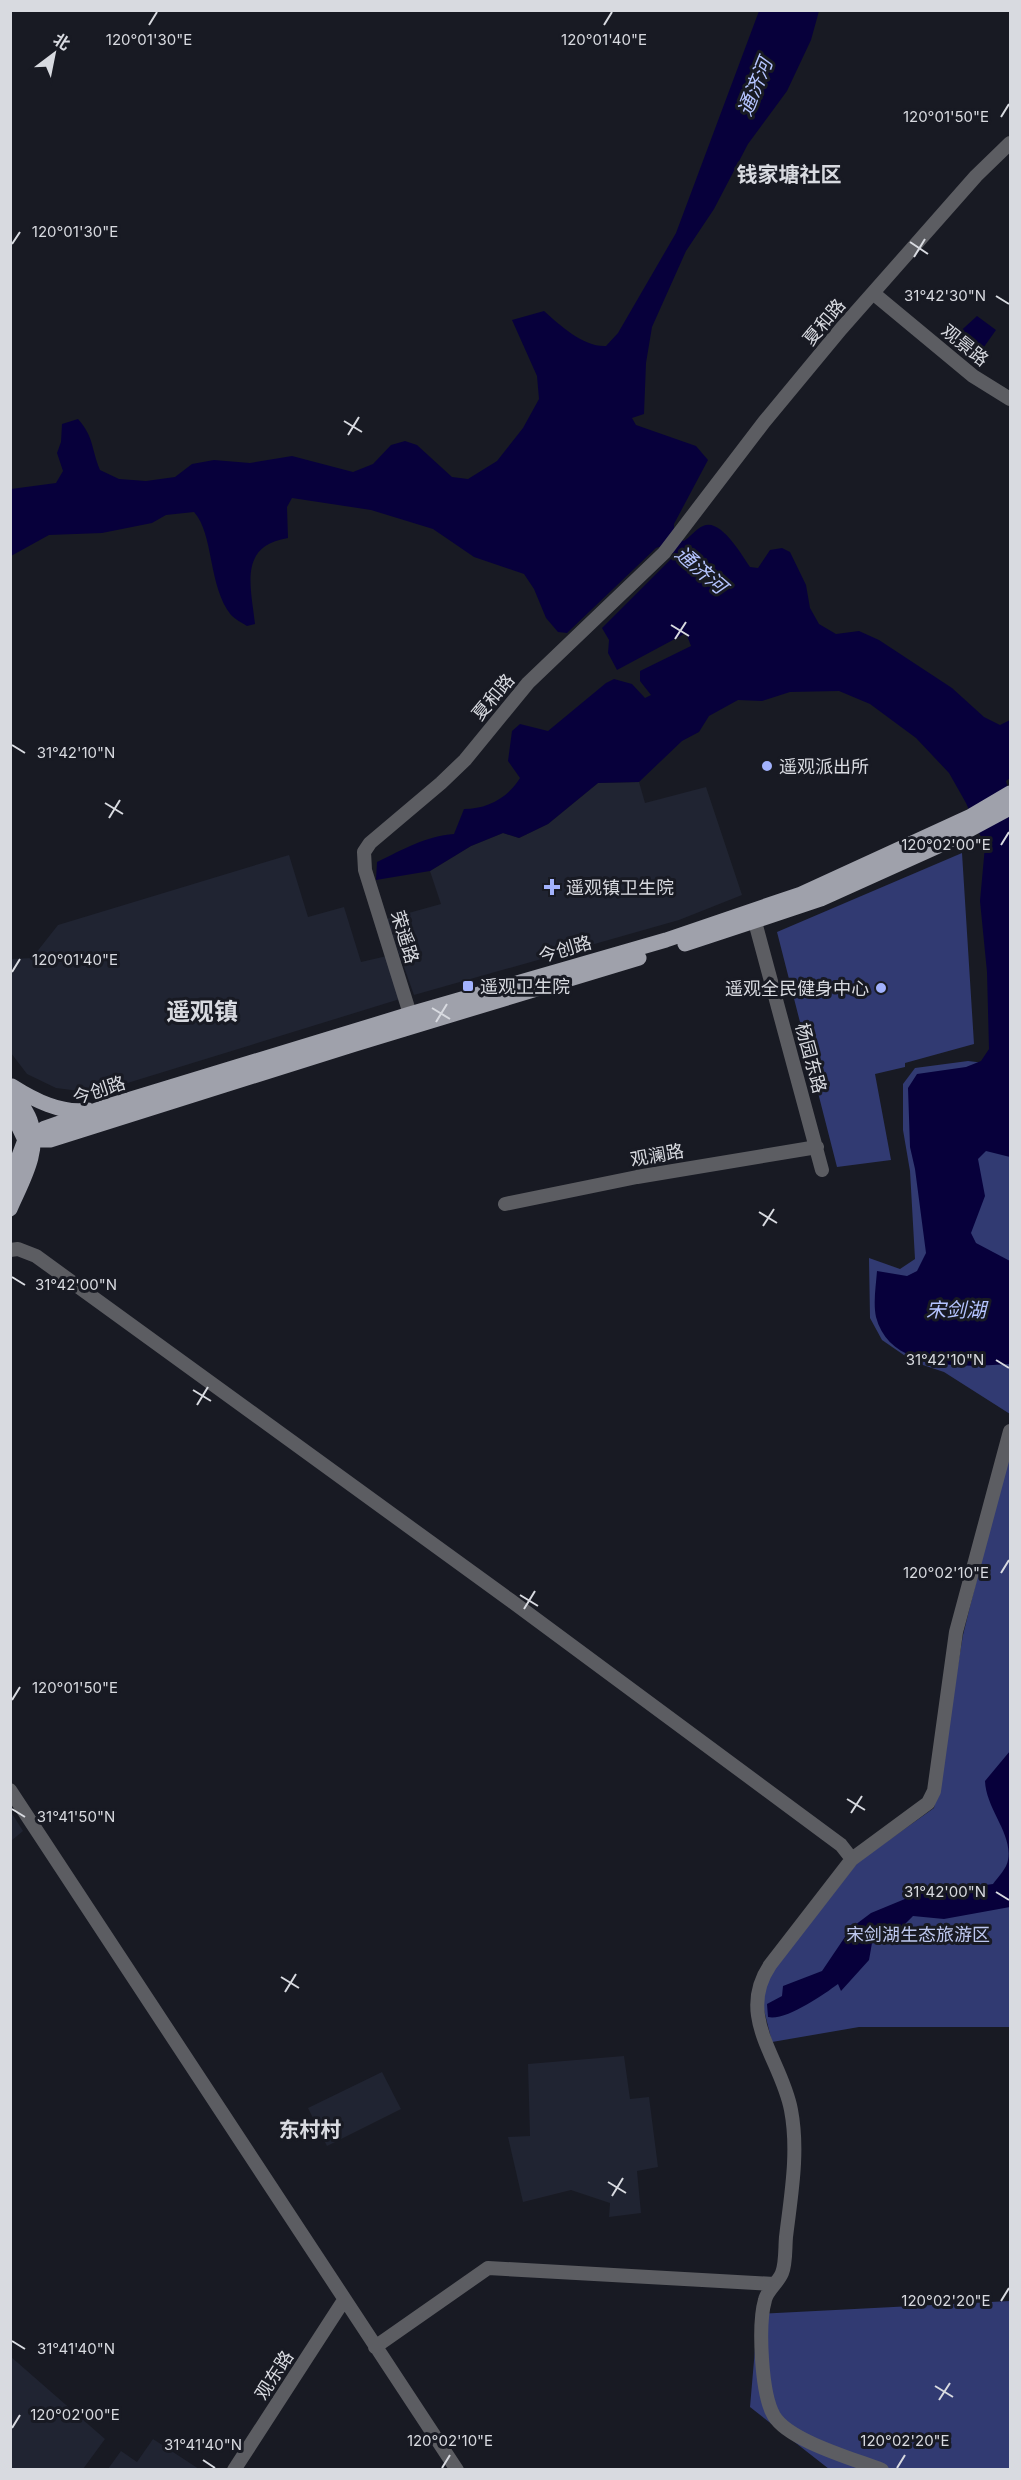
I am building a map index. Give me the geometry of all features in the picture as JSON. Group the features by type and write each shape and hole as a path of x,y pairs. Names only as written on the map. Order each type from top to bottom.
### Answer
{"main road":[{"path":"973,822 1011,794"},
{"path":"973,822 1011,808"},
{"name":"今创路","path":"31,1138 50,1140 755,922 821,899 973,822"},
{"name":"今创路","path":"31,1138 105,1107 410,1014 666,940 801,894 973,822"},
{"path":"10,1086 29,1119 31,1138 31,1159 10,1209"},
{"path":"10,1086 33,1099 77,1112 105,1107"},
{"path":"10,1109 31,1138"},
{"path":"10,1180 31,1138"}],"street":[{"name":"夏和路","path":"365,870 364,852 370,843 465,760 528,683 664,553 764,422 873,293 976,177 1011,143"},
{"name":"观景路","path":"873,293 973,376 1011,399"},
{"name":"荣遥路","path":"365,870 410,1014"},
{"name":"杨园东路","path":"755,922 822,1170"},
{"name":"观澜路","path":"505,1204 637,1177 817,1147"},
{"path":"10,1250 18,1249 36,1256 803,1816 841,1845 852,1859"},
{"path":"882,2469 805,2441 774,2417 764,2392 762,2324 765,2298 782,2273 795,2165 791,2109 761,2030 757,1994 760,1980 770,1965 852,1859 928,1803 934,1791 956,1632 1011,1431"},
{"path":"10,1790 457,2469"},
{"path":"375,2347 488,2268 774,2284"},
{"name":"观东路","path":"234,2469 344,2300"}],"shaded area":[{"name":"遥观镇卫生院","path":"639,782 645,803 706,787 742,895 679,920 414,995 387,919 441,904 430,871 471,846 503,833 519,838 548,824 598,783"},
{"path":"289,855 308,917 344,907 361,962 387,956 400,999 95,1093 56,1088 27,1074 11,1053 11,959 32,958 58,925"},
{"path":"11,1812 23,1831 10,1841"},
{"path":"624,2056 630,2099 649,2097 658,2167 637,2171 641,2213 609,2217 610,2203 571,2190 523,2202 508,2137 530,2136 528,2064"},
{"path":"382,2072 401,2109 327,2146 308,2108"},
{"path":"10,2356 105,2439 83,2469 11,2469"},
{"path":"153,2439 199,2469 108,2469 121,2451 137,2462"}],"green space":[{"name":"遥观全民健身中心","path":"962,853 974,1044 905,1063 905,1067 875,1074 891,1160 837,1167 777,932"},
{"name":"宋剑湖","path":"968,1061 1010,1066 1010,1414 944,1372 914,1362 882,1340 870,1318 869,1258 900,1269 915,1259 910,1171 903,1130 903,1084 915,1068"},
{"name":"宋剑湖生态旅游区","path":"1010,1444 1010,2027 859,2027 772,2042 761,1998 769,1975 858,1862 934,1808 963,1635"},
{"path":"1010,2301 1010,2469 829,2469 750,2407 758,2314"}],"water":[{"name":"通济河","path":"759,11 819,11 811,40 787,91 748,144 714,209 686,251 652,327 646,363 644,414 632,418 636,425 696,446 708,460 674,524 674,531 680,540 684,541 703,526 716,527 736,546 750,567 758,568 770,550 782,548 790,552 806,585 810,608 819,624 836,634 859,631 879,640 952,688 984,717 1000,725 1010,720 1010,778 1006,781 1010,796 1010,1157 986,1151 978,1159 985,1196 971,1233 976,1243 1010,1261 1010,1364 953,1365 913,1357 897,1348 884,1335 875,1312 877,1271 907,1276 917,1271 926,1253 910,1147 908,1088 917,1074 966,1067 981,1061 989,1049 987,972 980,901 985,846 966,803 949,773 916,738 870,704 839,691 790,692 762,701 738,700 709,716 699,732 682,741 639,782 598,783 548,824 519,838 503,833 471,846 430,871 376,880 377,862 424,841 454,834 464,809 481,807 496,801 515,785 520,778 508,761 512,731 520,724 548,731 606,683 614,679 632,684 645,698 651,695 640,681 640,671 691,646 686,633 617,670 608,653 609,640 602,628 672,558 671,548 665,545 656,548 567,633 558,632 546,618 534,589 524,574 474,557 433,529 371,510 292,498 287,507 288,538 272,542 261,549 251,570 251,596 255,624 247,626 231,615 224,603 218,590 205,533 194,512 166,515 152,523 102,533 49,535 11,556 11,489 56,483 63,471 57,453 61,442 62,424 78,419 90,437 100,470 119,479 146,481 175,477 192,464 214,460 250,463 292,456 353,472 373,464 391,445 405,441 417,445 452,477 468,479 497,461 523,428 539,399 537,376 512,320 544,311 573,335 597,345 606,346 618,333 676,233"},
{"path":"977,316 996,330 979,354 954,337"},
{"path":"1010,1751 1010,1907 944,1919 913,1916 903,1926 892,1926 872,1943 869,1960 841,1991 838,1984 794,2011 768,2017 767,2004 782,1996 783,1986 822,1971 851,1928 871,1913 917,1894 993,1884 1006,1866 1008,1850 1007,1841 986,1791 985,1781"}],"place":[{"name":"遥观派出所","path":"767,766"},
{"name":"遥观镇卫生院","path":"552,887"},
{"name":"遥观卫生院","path":"468,986"},
{"name":"遥观全民健身中心","path":"881,988"}],"district":[{"name":"钱家塘社区","path":"789,174"},
{"name":"遥观镇","path":"202,1011"},
{"name":"东村村","path":"310,2129"}]}
